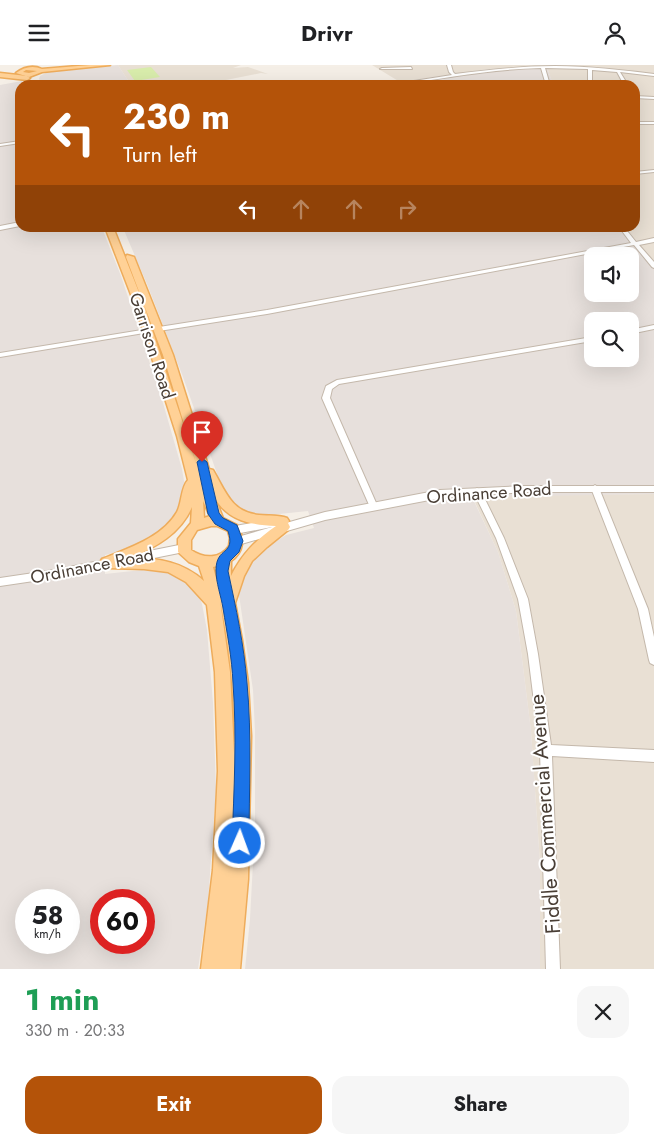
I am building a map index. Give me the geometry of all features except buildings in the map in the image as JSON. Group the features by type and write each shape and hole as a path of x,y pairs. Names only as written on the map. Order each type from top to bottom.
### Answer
{"main road":[{"path":"0,74 14,71 21,65"},
{"path":"32,65 59,68"},
{"path":"32,77 41,70 93,65"},
{"path":"0,74 19,73 29,69 52,70 107,65"},
{"path":"0,74 32,77 52,70"},
{"path":"19,73 32,77"},
{"name":"Garrison Road","path":"111,232 148,331 176,417 192,475 199,513 197,525"},
{"name":"Garrison Road","path":"120,232 159,329 202,462 211,506 219,521"},
{"path":"202,462 229,509 238,515 251,519 283,524"},
{"path":"107,563 158,539 174,528 184,514 192,475"},
{"path":"210,521 219,521 227,524 236,536 235,549 224,559 205,563 190,557 184,548 184,539 188,533 197,525 210,521"},
{"path":"222,603 243,563 256,548 283,524"},
{"path":"211,969 221,884 227,772 222,603 224,559"},
{"path":"107,563 170,566 182,571 222,603"},
{"path":"205,563 222,603 240,683 243,736 239,879 230,969"}],"street":[{"path":"449,65 454,75"},
{"path":"619,71 631,66"},
{"path":"422,80 454,75 543,68 589,67 654,75"},
{"path":"589,67 590,80"},
{"path":"382,69 411,68"},
{"path":"543,68 547,80"},
{"path":"619,71 624,80"},
{"path":"640,99 654,98"},
{"path":"640,123 654,123"},
{"path":"0,145 15,143"},
{"path":"640,172 654,171"},
{"path":"0,228 15,225"},
{"path":"625,232 654,266"},
{"path":"159,329 267,312 654,240"},
{"path":"639,330 654,327"},
{"path":"0,355 148,331"},
{"path":"373,505 326,397 333,385 337,382 584,340"},
{"path":"595,488 643,609 654,659"},
{"name":"Ordinance Road","path":"236,536 373,505 440,494 477,491 595,488 654,489"},
{"name":"Fiddle Commercial Avenue","path":"477,491 500,538 523,599 534,654 546,750 553,969"},
{"name":"Ordinance Road","path":"0,583 184,548"},
{"path":"643,609 654,615"},
{"path":"546,750 654,756"}],"shaded area":[{"path":"118,65 241,65 233,68 248,67 268,74 261,73 226,80 128,80"},
{"path":"118,65 128,80 40,80 40,76 48,72"},
{"path":"372,65 654,65 654,263 628,232 640,232 640,80 551,80 547,67 489,69 414,80 397,80"},
{"path":"547,67 551,80 414,80 489,69"},
{"path":"15,82 15,232 104,232 121,276 163,403 182,469 185,487 180,511 159,534 128,549 105,555 105,574 142,570 169,573 190,584 199,595 202,604 207,630 213,703 216,790 208,902 198,969 0,969 0,85"},
{"path":"125,232 628,232 654,263 654,494 472,497 498,552 516,611 531,731 540,863 540,969 245,969 250,919 255,825 255,731 253,690 239,595 246,572 254,558 264,549 286,535 314,528 308,511 260,516 237,508 229,502 221,485 183,377"},
{"path":"654,494 654,969 540,969 540,863 531,731 516,611 498,552 472,496"}],"green space":[{"path":"151,67 160,77 134,80 127,70"}],"route":[{"path":"202,462 207,491 214,514 219,521 233,528 237,534 238,541 235,549 224,559 222,571 235,640 240,683 243,736 240,843"}]}
